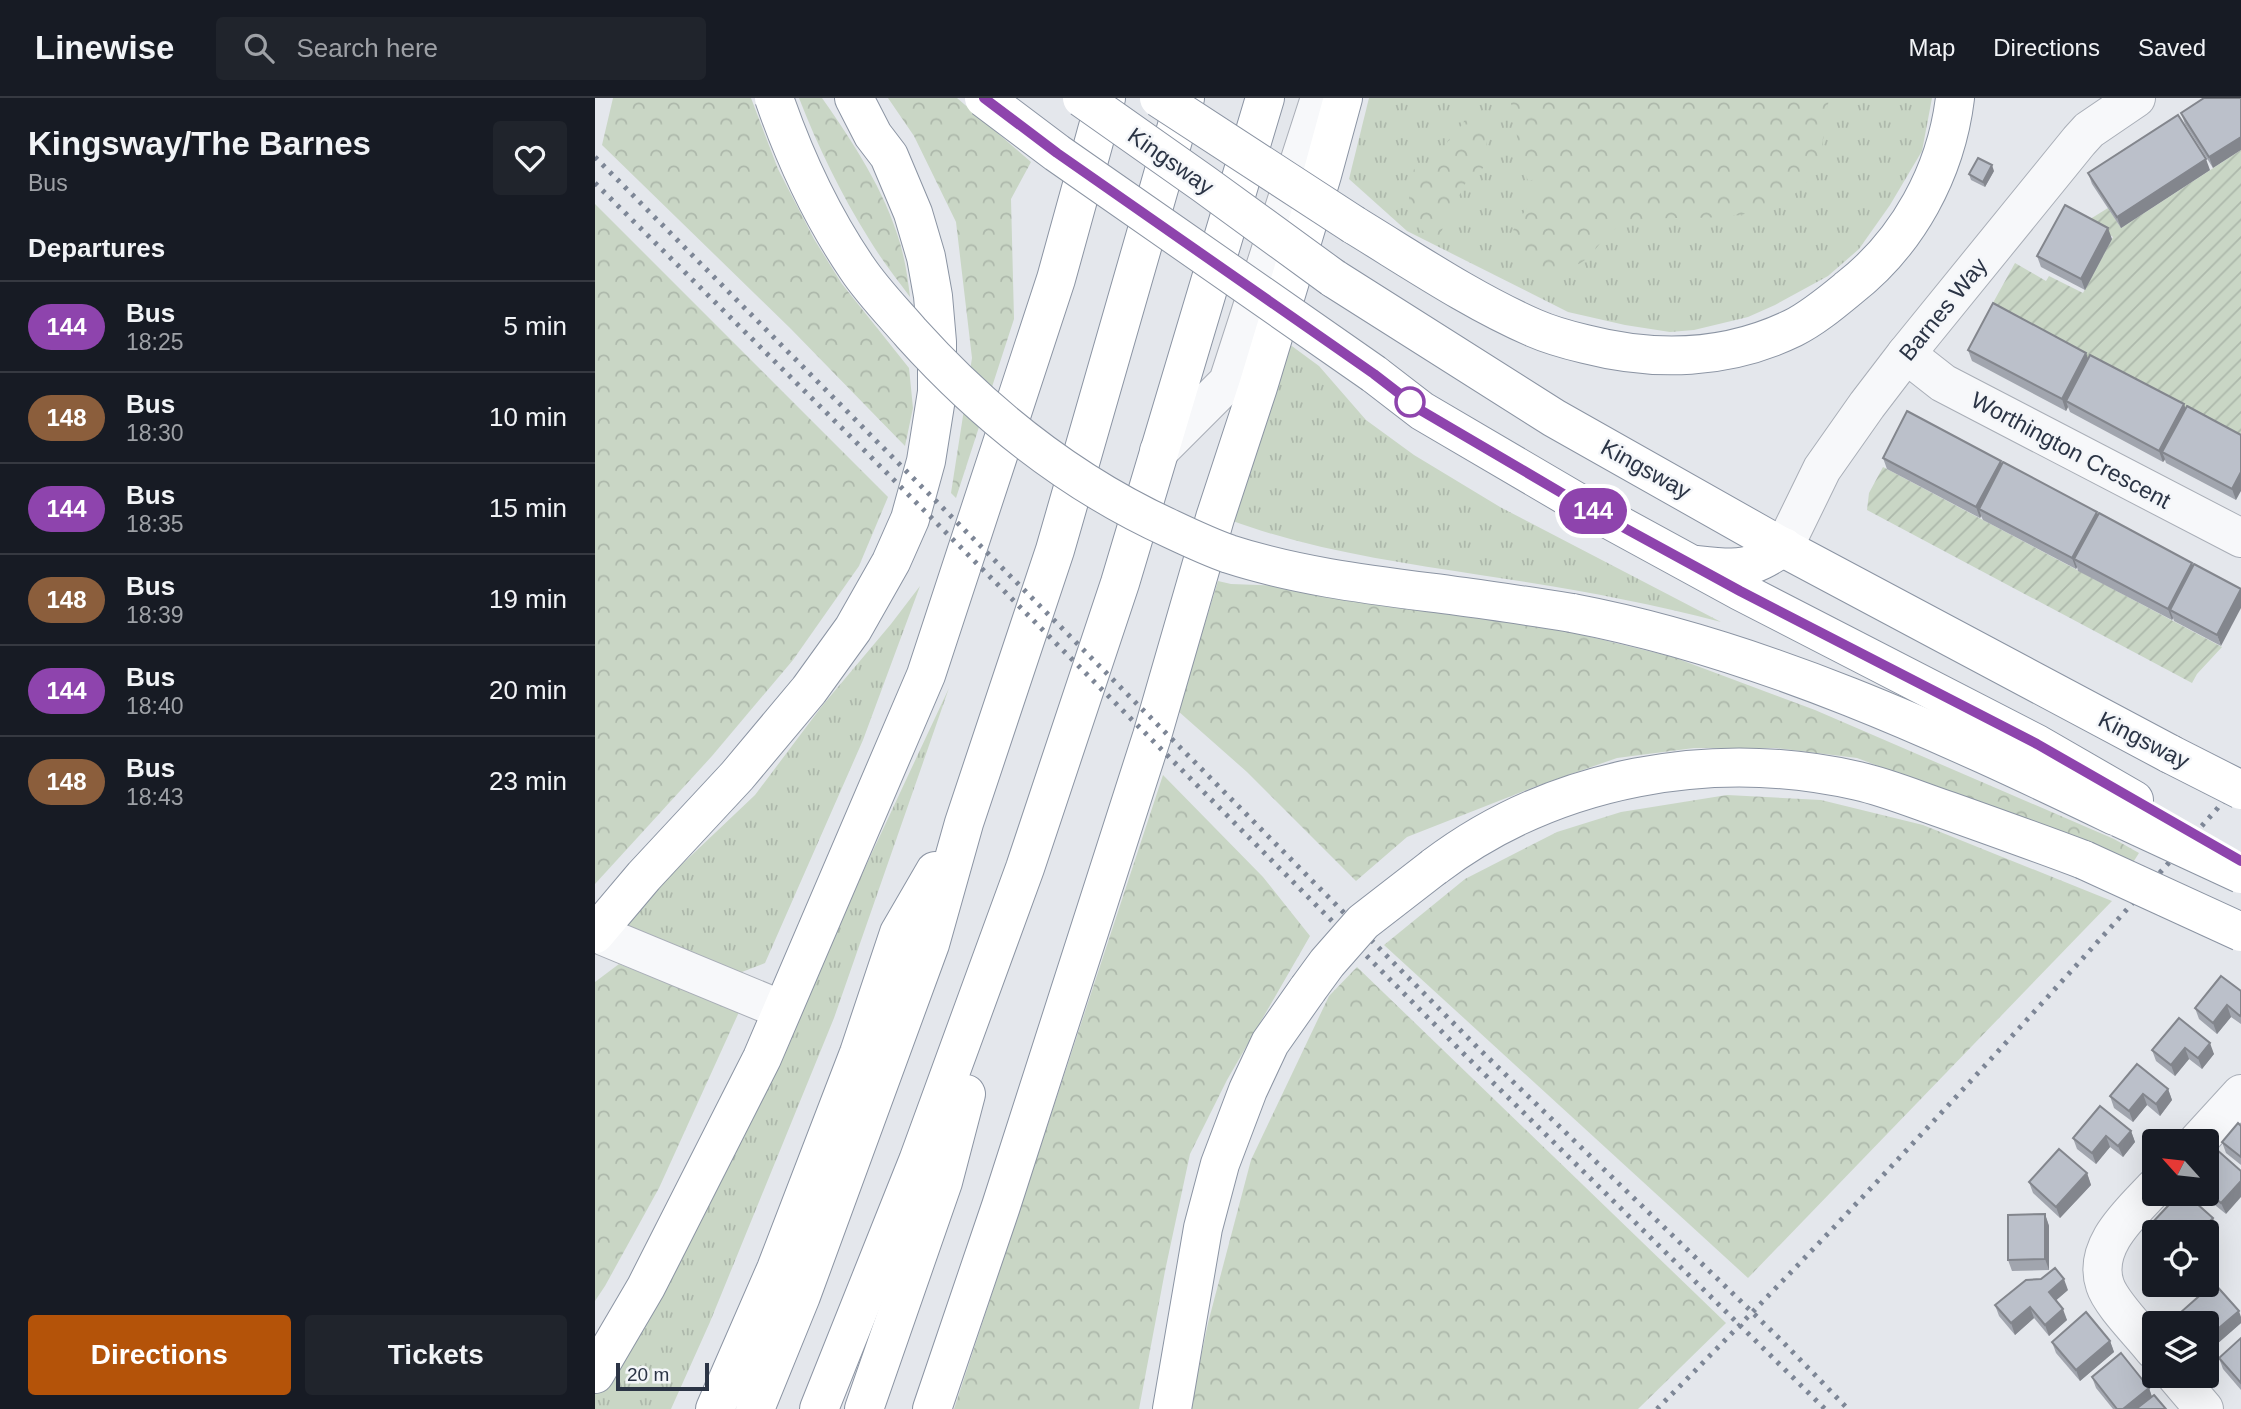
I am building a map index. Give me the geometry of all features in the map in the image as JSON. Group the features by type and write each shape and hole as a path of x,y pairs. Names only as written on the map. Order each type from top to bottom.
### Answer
{"highway":[{"path":"774,98 799,167 838,239 878,296 940,366 1031,447 1085,484 1143,516 1196,541 1286,570 1629,624 1762,664 2127,809 2241,861"},
{"path":"595,933 745,767 809,690 853,629 891,562 910,519 926,461 937,392 933,296 926,257 913,213 889,156 873,135 854,98"},
{"path":"984,98 1057,153 1374,374 1422,411 1577,502 1752,598 2037,744 2127,809 2241,874"},
{"name":"Kingsway","path":"1082,98 1332,278 1555,418 1984,657 2241,790"},
{"path":"595,1374 646,1287 762,1058 926,675 1055,279 1106,98"},
{"path":"1159,98 1354,225 1500,312 1537,330 1612,351 1682,356 1735,349 1794,327 1825,307 1882,259 1903,233 1922,202 1946,145 1955,98"},
{"path":"755,1409 801,1296 930,944 964,822 1055,550 1185,98"},
{"path":"819,1409 918,1161 1025,868 1120,583 1265,98"},
{"path":"933,1409 1006,1193 1148,749 1215,518 1258,387 1343,98"},
{"path":"1690,564 1737,568 1756,564 1784,547"},
{"path":"1784,547 1779,562 1788,585 1796,593 1971,685 2001,706 2037,744"},
{"path":"1172,1409 1203,1228 1220,1164 1248,1090 1270,1043 1335,953 1363,922 1475,838 1522,815 1569,795 1658,773 1755,767 1788,769 1859,781 1897,792 2084,860 2241,932"},
{"path":"715,1409 776,1269 859,1053 899,933 964,822"},
{"path":"864,1409 943,1182 1025,868"}],"street":[{"path":"1159,451 1228,382 1320,98"},
{"name":"Barnes Way","path":"1784,547 1822,468 1906,354 2079,141 2089,130 2136,98"},
{"name":"Worthington Crescent","path":"1906,354 1943,383 2241,538"},
{"path":"595,933 782,1010"},
{"path":"2209,1129 2241,1094"},
{"path":"2142,1201 2109,1241 2103,1268 2104,1284 2112,1299 2142,1335"},
{"path":"2186,1388 2204,1409"}],"green space":[{"path":"613,98 751,98 778,169 814,239 842,284 909,368 913,408 905,446 791,329 602,145"},
{"path":"799,98 822,98 867,168 894,224 910,297 849,205"},
{"path":"888,98 957,98 1031,162 1011,199 1014,319 956,498 951,493 972,358 956,222 914,136"},
{"path":"1369,98 1932,98 1922,151 1890,205 1859,249 1828,276 1748,317 1694,330 1670,332 1568,312 1407,231 1349,179"},
{"path":"1510,98 1829,98 1817,165 1803,186 1791,197 1776,205 1744,214 1653,219 1629,223 1614,229 1582,262 1549,272 1504,245 1529,204 1562,173 1528,181 1519,155"},
{"path":"1477,108 1490,121 1483,168 1466,182 1436,242 1409,219 1409,193 1414,169 1435,160"},
{"path":"2241,150 2241,443 1989,310 2015,263 2046,281 2049,276 2083,293 2113,237 2087,221 2108,208 2121,228"},
{"path":"595,204 888,497 859,566 793,660 712,756 595,884"},
{"path":"1285,341 1319,366 1366,420 1414,455 1500,507 1721,622 1601,595 1353,554 1230,520"},
{"path":"1883,467 2222,647 2192,683 1867,510 1869,493"},
{"path":"1218,581 1283,586 1558,629 1673,657 1815,710 2114,839 2139,853 2132,864 1857,758 1776,748 1694,748 1617,758 1534,787 1407,837 1356,881 1247,772 1178,711"},
{"path":"920,586 863,740 765,963 734,975 618,925 755,795 822,706"},
{"path":"949,688 834,1018 710,1322 671,1409 595,1409 595,1391 741,1133"},
{"path":"1163,775 1263,877 1310,936 1227,1080 1190,1154 1139,1409 954,1409"},
{"path":"1727,795 1821,800 1923,825 2112,901 1748,1278 1384,945 1465,879 1557,832 1621,812"},
{"path":"619,964 739,1012 659,1188 595,1301 595,982"},
{"path":"1357,967 1726,1323 1638,1409 1190,1409 1208,1323 1251,1160 1329,996"}],"building":[{"path":"2204,98 2241,98 2241,137 2209,157 2181,113"},
{"path":"2178,115 2206,159 2117,217 2088,173"},
{"path":"1978,158 1992,165 1983,182 1969,174"},
{"path":"2065,205 2108,228 2081,279 2037,256"},
{"path":"1993,303 2086,353 2062,399 1968,350"},
{"path":"2090,355 2184,404 2159,451 2066,401"},
{"path":"2187,406 2241,435 2241,472 2232,489 2162,452"},
{"path":"1907,411 2001,461 1976,507 1883,458"},
{"path":"2003,462 2097,512 2072,558 1979,509"},
{"path":"2099,513 2192,563 2168,609 2074,559"},
{"path":"2194,564 2241,589 2217,635 2170,610"},
{"path":"2221,976 2241,991 2241,1014 2240,1016 2227,1005 2213,1023 2195,1008"},
{"path":"2179,1018 2210,1043 2198,1058 2185,1048 2171,1065 2152,1050"},
{"path":"2137,1064 2168,1089 2156,1104 2143,1094 2129,1111 2110,1096"},
{"path":"2100,1106 2131,1131 2118,1146 2106,1136 2092,1153 2073,1138"},
{"path":"2238,1123 2241,1126 2241,1157 2222,1142"},
{"path":"2059,1149 2087,1173 2056,1207 2029,1182"},
{"path":"2219,1152 2241,1171 2241,1181 2221,1203"},
{"path":"2168,1206 2200,1206 2213,1218 2211,1220 2155,1220"},
{"path":"2045,1214 2045,1259 2008,1260 2008,1215"},
{"path":"2055,1268 2064,1279 2049,1292 2063,1309 2045,1325 2030,1307 2011,1323 1995,1305 2026,1280 2041,1279"},
{"path":"2219,1289 2239,1311 2219,1328 2219,1311 2182,1311 2198,1297 2219,1297"},
{"path":"2086,1312 2110,1341 2076,1370 2052,1342"},
{"path":"2241,1338 2241,1383 2219,1358"},
{"path":"2121,1353 2142,1379 2142,1388 2149,1388 2123,1409 2117,1409 2092,1377"},
{"path":"2154,1395 2166,1409 2136,1409"}],"railway":[{"path":"595,157 1478,1048 1781,1340 1848,1409"},
{"path":"595,183 1469,1059 1825,1409"},
{"path":"1657,1409 1807,1256 1953,1100 2241,782"}],"bus line":[{"name":"144","path":"984,98 1057,153 1374,374 1422,411 1577,502 1765,604 2037,744 2241,861"}]}
